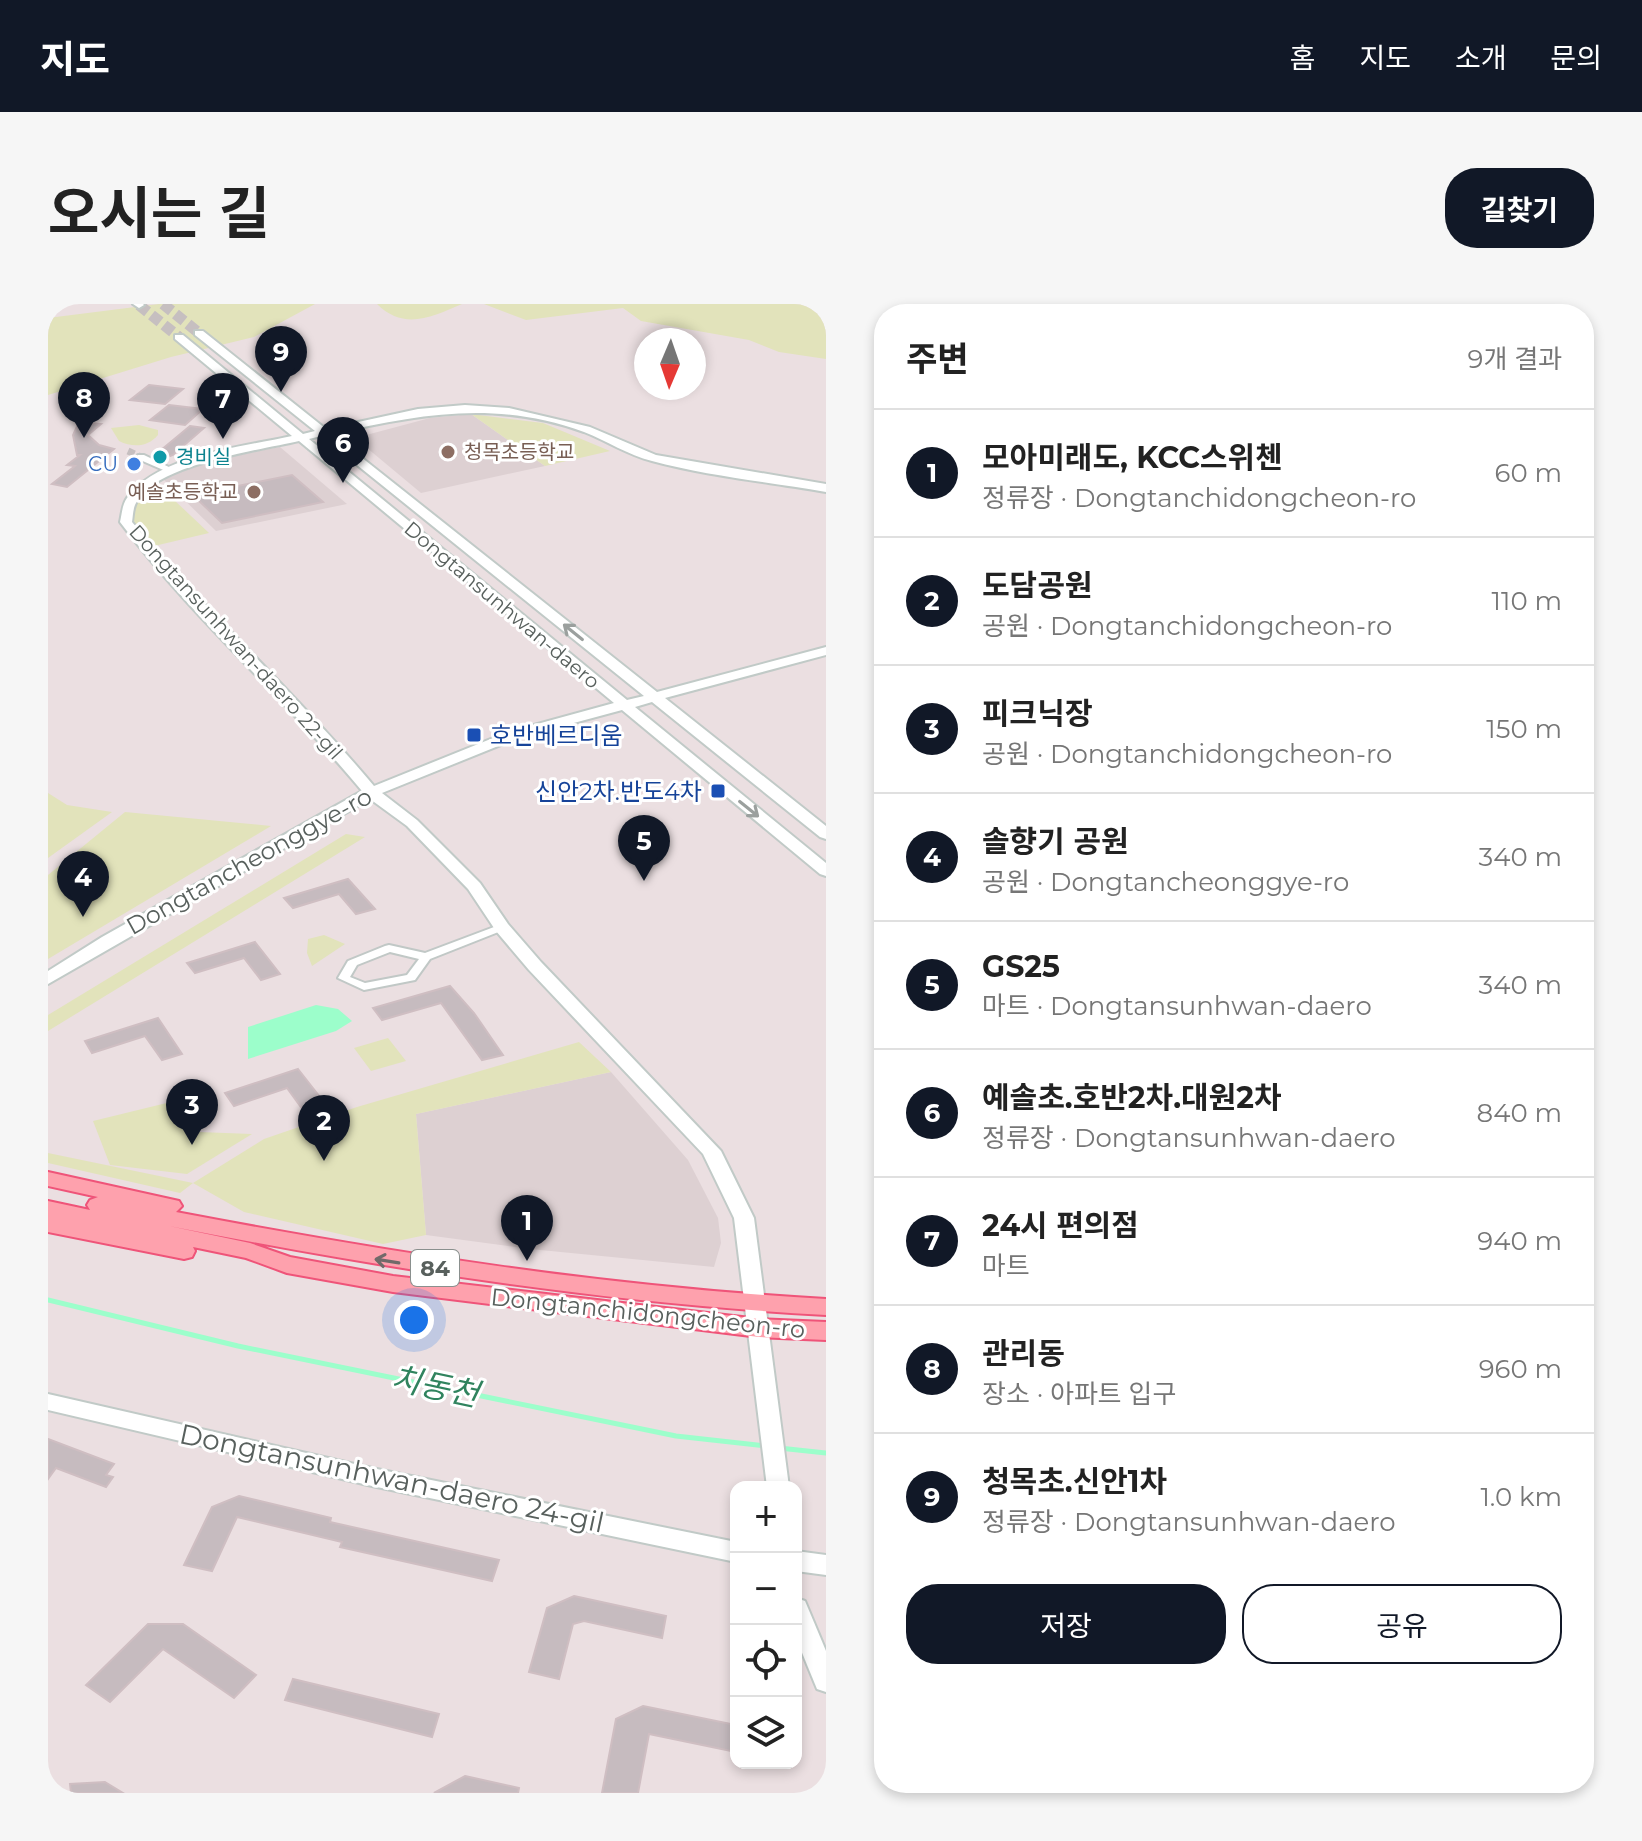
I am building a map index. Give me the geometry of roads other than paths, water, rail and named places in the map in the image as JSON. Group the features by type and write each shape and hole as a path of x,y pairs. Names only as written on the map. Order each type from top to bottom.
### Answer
{"main road":[{"path":"48,1179 168,1205 271,1232 292,1254"},
{"name":"Dongtanchidongcheon-ro","path":"48,1196 292,1254 393,1284 757,1316 826,1331"},
{"name":"Dongtanchidongcheon-ro","path":"48,1209 250,1251 292,1254"},
{"path":"48,1224 218,1257 292,1254"},
{"name":"Dongtanchidongcheon-ro","path":"757,1316 826,1307"}],"street":[{"name":"Dongtansunhwan-daero","path":"199,333 826,834"},
{"name":"Dongtansunhwan-daero","path":"179,337 623,707 826,871"},
{"name":"Dongtansunhwan-daero 22-gil","path":"757,1316 744,1218 711,1151 502,927 474,886 412,823 371,792 321,732 129,529 126,522 130,502 142,488 171,470 206,458 418,412 465,408 509,411 586,429 653,458 826,488"},
{"path":"141,457 171,470"},
{"name":"Dongtancheonggye-ro","path":"48,979 121,933 371,792 513,735 826,651"},
{"path":"585,675 612,679 620,672 615,666"},
{"path":"678,751 675,742 682,738 693,737 713,744"},
{"path":"426,957 389,948 352,963 344,978 364,987 411,978 426,957 502,927"},
{"path":"757,1316 777,1481"},
{"name":"Dongtansunhwan-daero 24-gil","path":"48,1402 372,1477 730,1551"},
{"path":"802,1562 826,1565"},
{"path":"802,1623 826,1681"}],"waterway":[{"name":"치동천","path":"48,1300 238,1346 676,1436 766,1446"},
{"name":"치동천","path":"779,1448 826,1453"}],"tunnel":[{"path":"163,304 199,333"},
{"path":"139,305 179,337"},
{"path":"128,451 141,457"}],"place":[{"name":"청목초.신안1차","path":"281,392"},
{"name":"관리동","path":"84,438"},
{"name":"24시 편의점","path":"223,439"},
{"name":"청목초등학교","path":"448,452"},
{"name":"경비실","path":"160,457"},
{"name":"CU","path":"134,464"},
{"name":"예솔초.호반2차.대원2차","path":"343,483"},
{"name":"예솔초등학교","path":"254,492"},
{"name":"호반베르디움","path":"474,735"},
{"name":"신안2차.반도4차","path":"718,791"},
{"name":"GS25","path":"644,881"},
{"name":"솔향기 공원","path":"83,917"},
{"name":"피크닉장","path":"192,1145"},
{"name":"도담공원","path":"324,1161"},
{"name":"모아미래도, KCC스위첸","path":"527,1261"}]}
